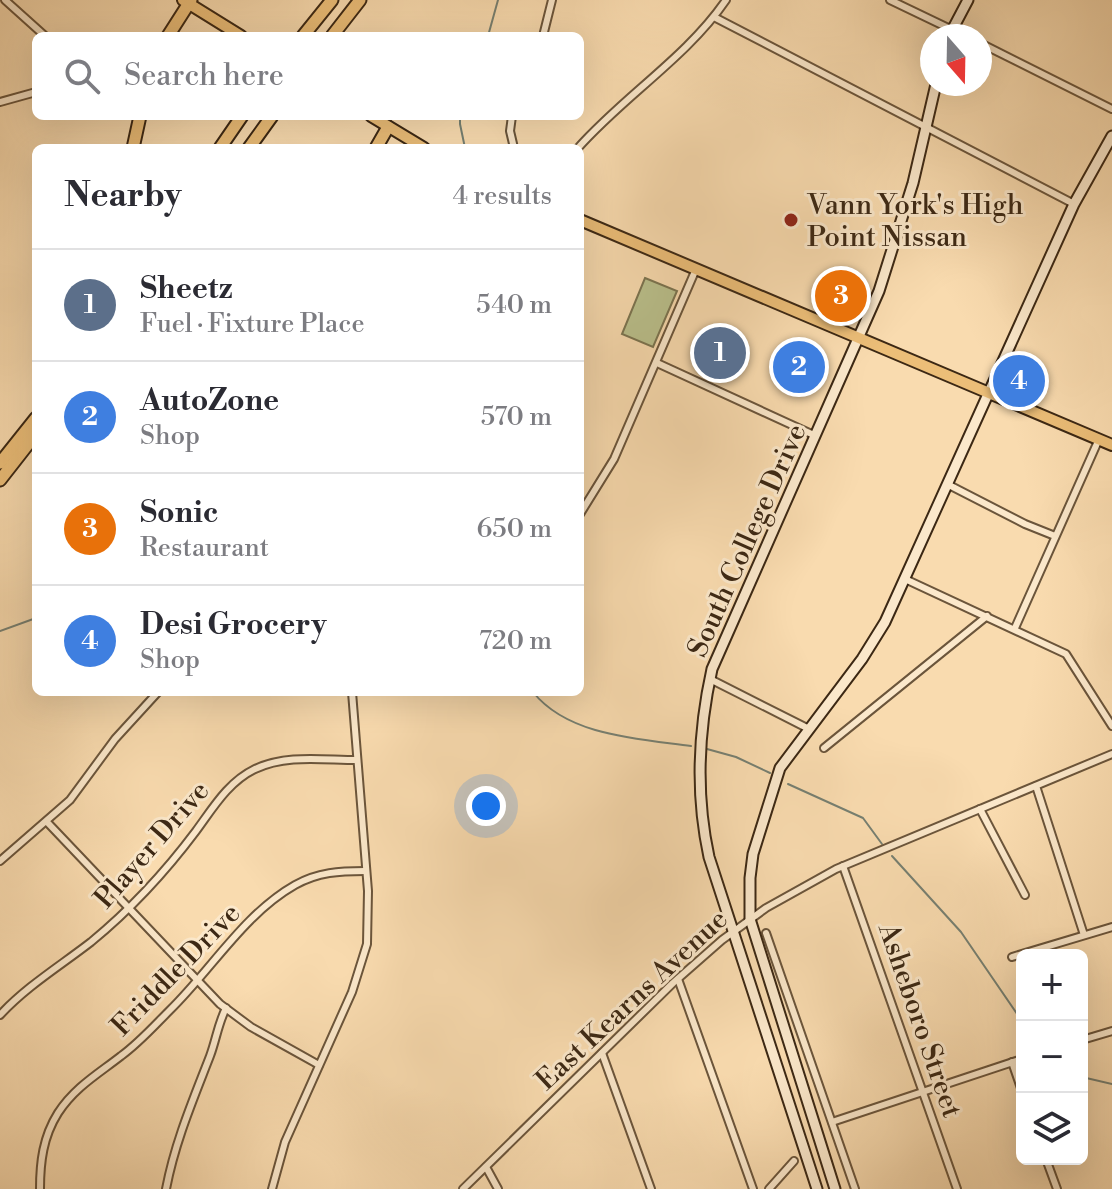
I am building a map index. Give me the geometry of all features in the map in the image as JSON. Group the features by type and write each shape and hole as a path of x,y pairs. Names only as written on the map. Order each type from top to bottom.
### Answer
{"highway":[{"path":"306,32 332,0"},
{"path":"335,32 360,0"},
{"path":"170,32 187,1"},
{"path":"134,144 139,120"},
{"path":"223,144 239,120"},
{"path":"252,144 269,120"},
{"path":"378,144 388,127"},
{"path":"0,463 32,423"},
{"path":"0,480 32,439"}],"main road":[{"path":"955,24 968,0"},
{"path":"187,1 235,32"},
{"name":"South College Drive","path":"817,1189 709,857 702,822 699,753 702,720 710,679 879,291 896,239 933,96"},
{"path":"377,120 417,144"},
{"path":"835,1189 750,919 753,854 780,768 862,659 885,622 1074,204 1112,136"},
{"path":"584,222 1112,445"}],"street":[{"path":"5,0 41,32"},
{"path":"544,32 552,0"},
{"path":"582,144 624,100 714,17 726,0"},
{"path":"890,0 934,24"},
{"path":"714,17 1074,204"},
{"path":"992,49 1112,109"},
{"path":"0,102 32,93"},
{"path":"511,120 513,144"},
{"path":"584,508 614,459 696,269"},
{"path":"657,363 816,436"},
{"path":"1015,628 1099,439"},
{"path":"947,484 1055,536"},
{"path":"905,579 1066,654 1112,726"},
{"path":"824,748 987,616"},
{"path":"710,679 809,729"},
{"path":"0,861 70,800 115,739 154,696"},
{"path":"272,1189 285,1142 352,992 367,944 368,909 352,696"},
{"name":"East Kearns Avenue","path":"463,1189 678,979 732,932 766,908 843,866 1112,754"},
{"name":"Player Drive","path":"0,1015 35,982 92,940 127,907 171,861 242,776 288,759 357,760"},
{"path":"1036,786 1084,935"},
{"path":"980,809 1025,895"},
{"path":"47,822 226,1008 251,1027 319,1065"},
{"name":"Asheboro Street","path":"843,866 957,1189"},
{"name":"Friddle Drive","path":"40,1189 40,1167 46,1138 70,1097 139,1040 257,914 293,886 320,874 365,871"},
{"path":"1012,957 1112,927"},
{"path":"766,933 855,1189"},
{"path":"678,979 753,1189"},
{"path":"166,1189 177,1142 226,1008"},
{"path":"1088,1039 1111,1033"},
{"path":"602,1053 651,1189"},
{"path":"832,1122 1016,1061"},
{"path":"1012,1062 1016,1074"},
{"path":"769,1189 794,1161"},
{"path":"1048,1165 1057,1189"},
{"path":"486,1167 498,1189"}],"green space":[{"path":"645,278 677,291 653,347 622,334"}],"waterway":[{"path":"489,32 498,0"},
{"path":"460,120 464,144"},
{"path":"0,631 32,619"},
{"path":"537,696 565,718 585,727 627,737 691,746"},
{"path":"707,749 736,757 770,773"},
{"path":"788,784 863,818 882,844"},
{"path":"892,856 961,932 1016,1012"},
{"path":"1088,1078 1112,1084"}],"place":[{"name":"Vann York's High Point Nissan","path":"791,220"},
{"name":"Sonic","path":"841,296"},
{"name":"Sheetz","path":"720,353"},
{"name":"AutoZone","path":"799,367"},
{"name":"Desi Grocery","path":"1019,381"}]}
